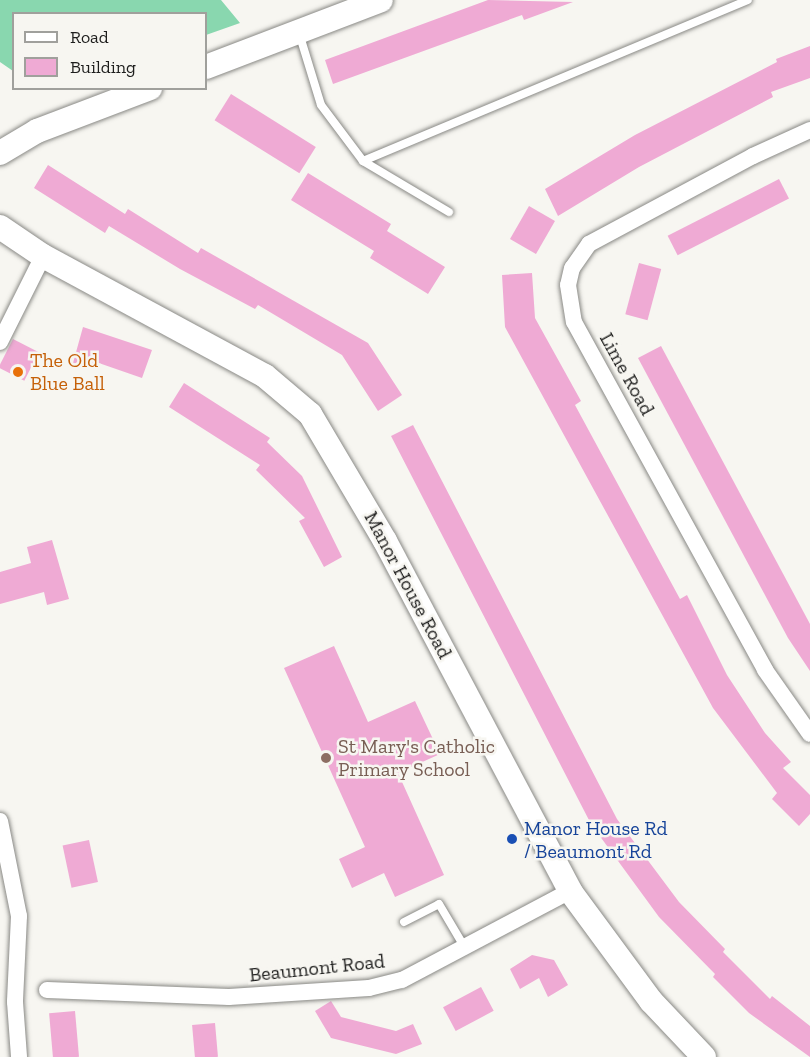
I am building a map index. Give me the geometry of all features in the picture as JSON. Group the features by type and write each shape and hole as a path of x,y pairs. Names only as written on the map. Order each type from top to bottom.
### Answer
{"main road":[{"path":"207,68 381,0"},
{"path":"0,153 37,131 145,90"},
{"name":"Manor House Road","path":"0,227 43,256 265,376 310,414 386,541 570,891 651,1001 704,1057"}],"street":[{"name":"Lime Road","path":"810,130 732,166 589,244 572,268 568,285 574,322 765,670 810,734"},
{"path":"0,342 43,256"},
{"path":"0,821 19,916 17,980 19,1057"},
{"name":"Beaumont Road","path":"47,990 229,997 369,988 402,980 570,891"},
{"path":"0,985 17,980"}],"lane":[{"path":"363,161 748,0"},
{"path":"299,32 321,105 363,161 449,212"},
{"path":"404,922 439,904 465,948"}],"green space":[{"path":"0,0 221,0 240,23 207,35 207,12 12,12 12,70 0,62"}],"building":[{"path":"488,0 573,2 524,20 522,15 333,84 325,60"},
{"path":"810,46 810,78 771,92 773,97 639,167 558,216 545,189 635,135 777,62 776,59"},
{"path":"231,94 316,147 299,173 215,120"},
{"path":"48,165 125,214 128,209 198,253 201,248 368,343 402,395 378,411 342,355 258,305 255,309 180,269 109,226 105,233 34,188"},
{"path":"308,173 391,224 387,231 445,267 428,294 370,258 374,251 291,200"},
{"path":"779,179 789,199 678,255 668,236"},
{"path":"529,206 555,221 536,254 510,239"},
{"path":"639,263 661,269 647,320 625,314"},
{"path":"532,273 535,318 581,401 575,405 680,599 687,595 727,675 765,733 791,762 783,768 810,795 810,814 799,826 772,799 777,793 713,708 505,327 502,275"},
{"path":"83,327 152,350 142,378 93,361 91,368 73,363"},
{"name":"The Old Blue Ball","path":"13,339 39,352 24,381 0,368"},
{"path":"661,346 810,624 810,671 788,638 638,358"},
{"path":"184,383 270,438 267,442 302,476 342,557 324,567 299,521 305,518 256,470 260,465 169,407"},
{"path":"413,425 617,819 679,902 725,949 723,952 770,999 772,996 810,1026 810,1057 749,1013 713,977 715,974 659,917 591,824 391,436"},
{"path":"52,540 69,599 47,605 44,592 0,604 0,572 31,563 27,547"},
{"path":"334,646 368,722 415,701 440,754 398,773 444,875 395,897 384,873 352,888 339,859 365,847 284,668"},
{"path":"89,840 98,882 72,888 63,846"},
{"path":"532,955 554,960 568,985 548,997 539,978 520,989 510,969"},
{"path":"481,987 494,1011 456,1031 443,1007"},
{"path":"331,1001 341,1017 396,1031 413,1024 422,1044 396,1054 331,1038 315,1011"},
{"path":"75,1011 79,1057 53,1057 49,1013"},
{"path":"215,1023 218,1057 195,1057 192,1025"}],"place":[{"name":"The Old Blue Ball","path":"18,372"},
{"name":"St Mary's Catholic Primary School","path":"326,758"},
{"name":"Manor House Rd / Beaumont Rd","path":"512,839"}]}
